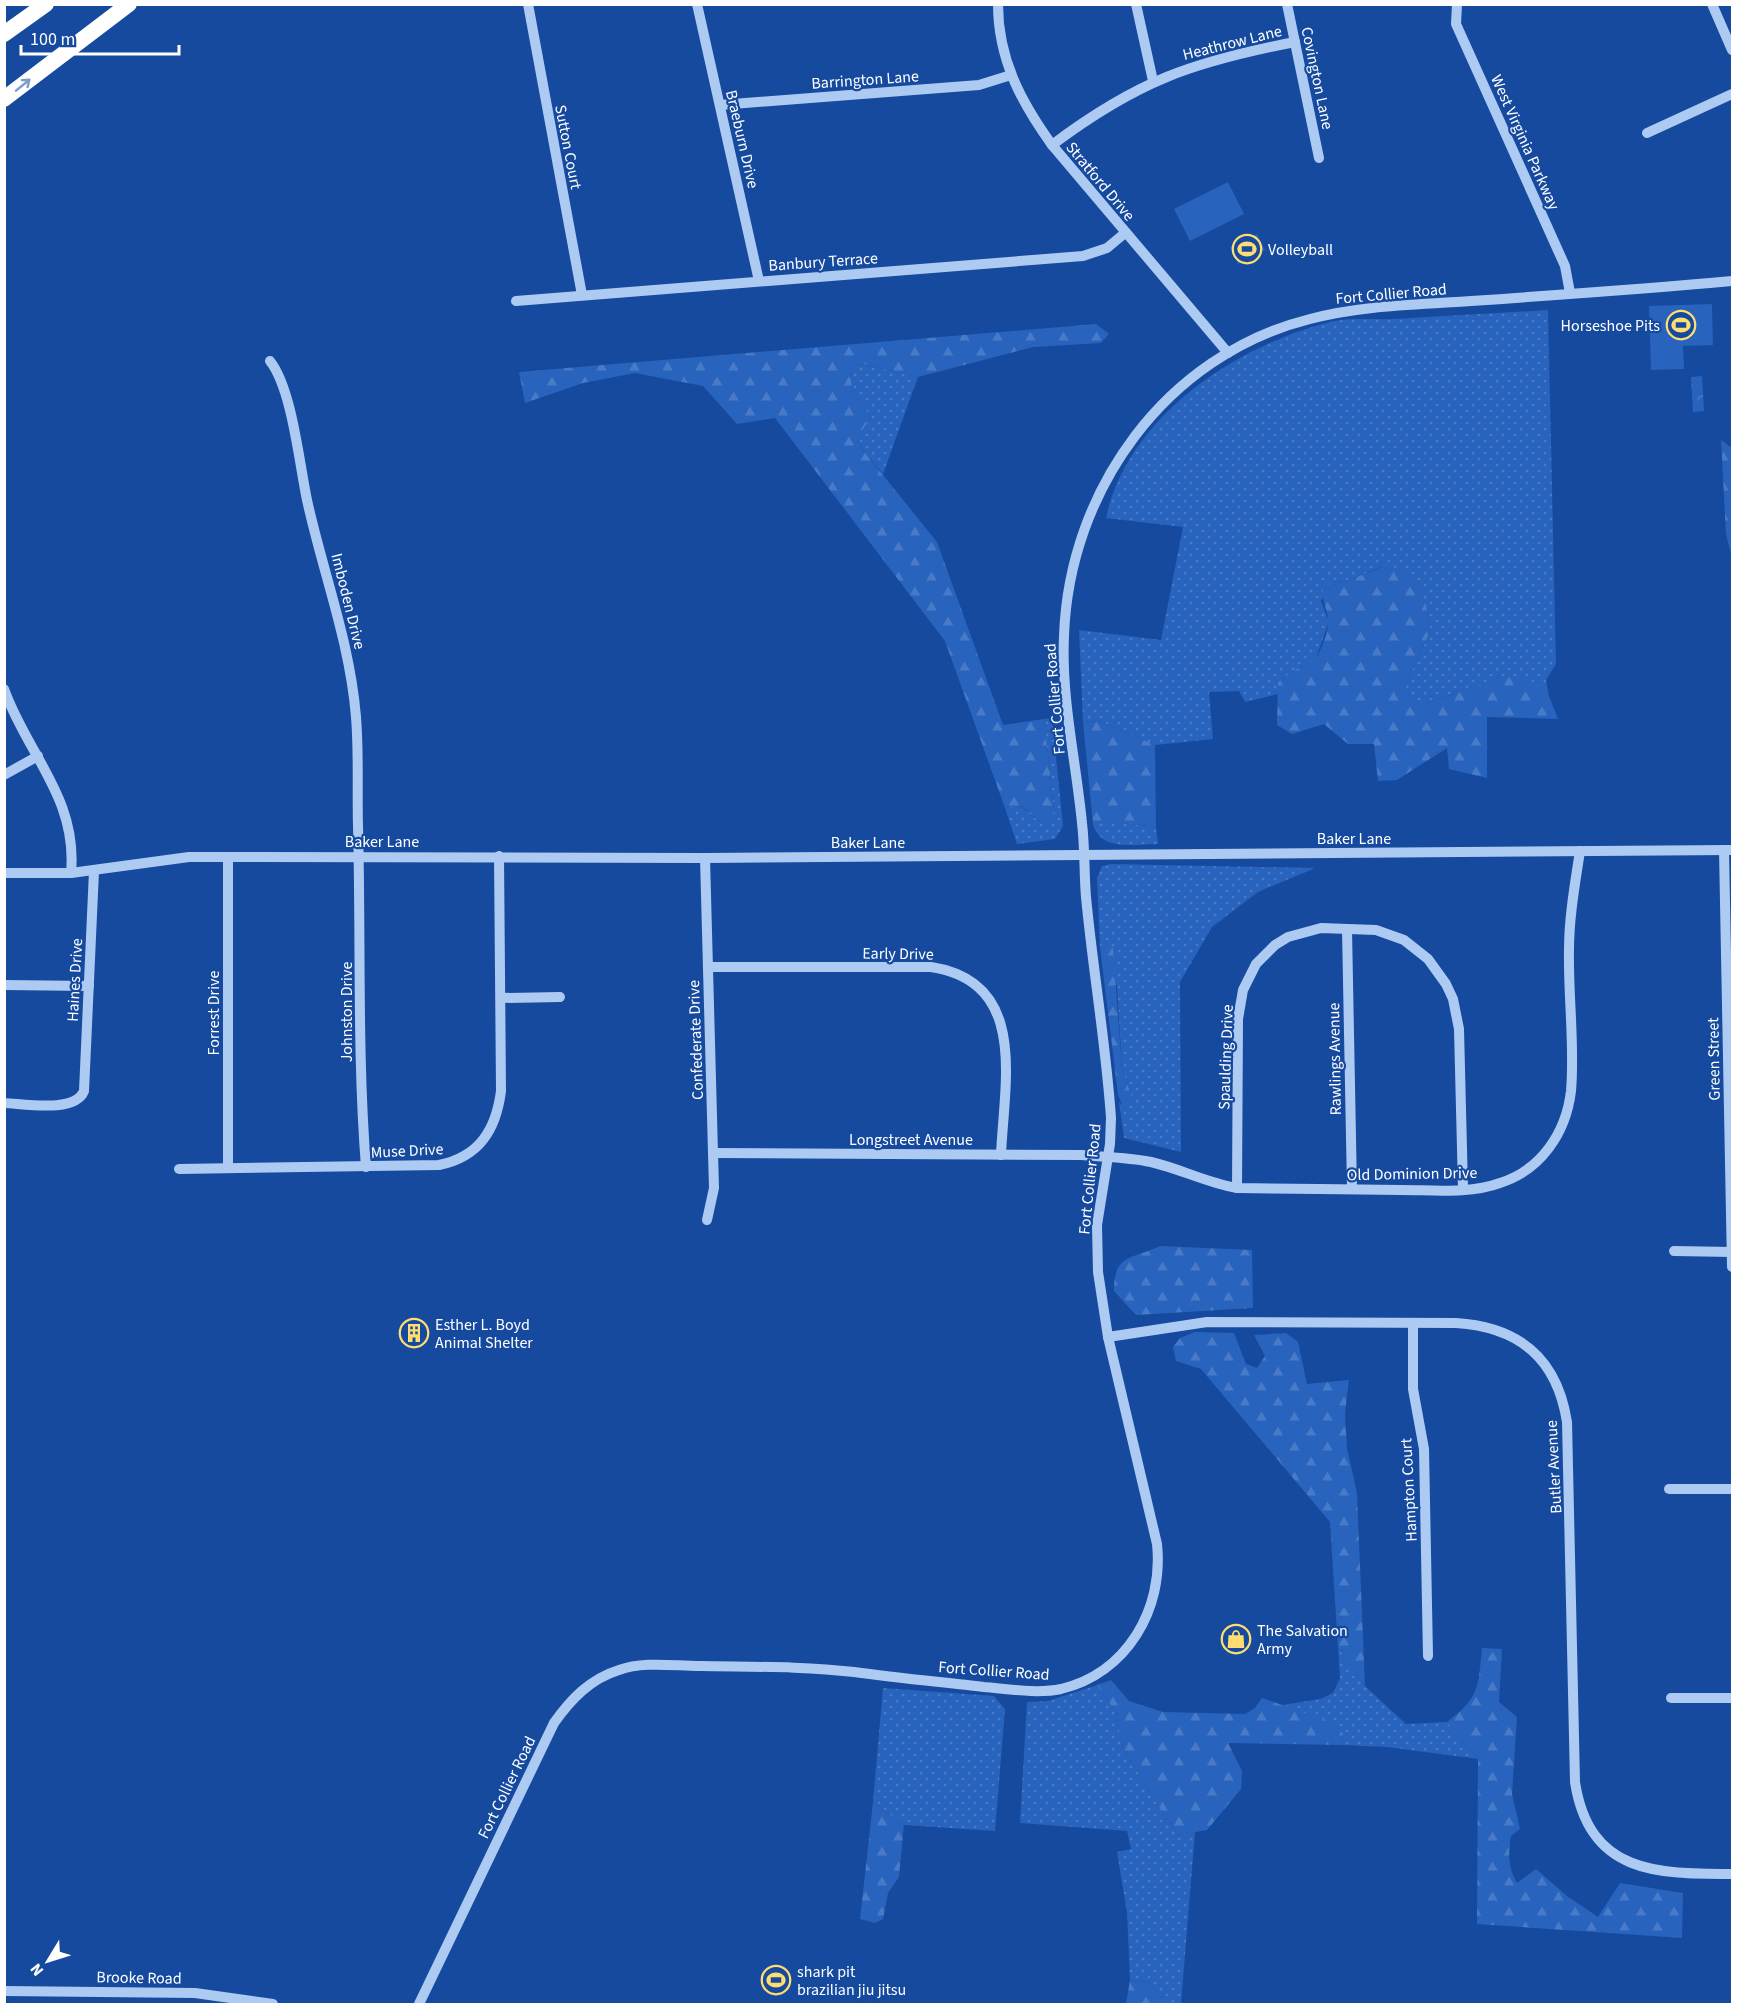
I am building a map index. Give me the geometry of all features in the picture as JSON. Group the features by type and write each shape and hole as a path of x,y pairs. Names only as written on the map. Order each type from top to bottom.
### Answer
{"highway":[{"path":"4,34 46,4"},
{"path":"4,99 129,4"}],"street":[{"name":"Sutton Court","path":"528,4 582,295"},
{"name":"Braeburn Drive","path":"697,4 759,281"},
{"name":"Stratford Drive","path":"998,4 1001,45 1011,75 1034,119 1052,145 1228,353"},
{"path":"1136,4 1153,81"},
{"name":"Covington Lane","path":"1287,4 1319,158"},
{"name":"West Virginia Parkway","path":"1456,4 1456,24 1565,266 1570,293"},
{"path":"1712,4 1732,50"},
{"name":"Heathrow Lane","path":"1052,145 1103,108 1153,81 1212,60 1295,42"},
{"name":"Barrington Lane","path":"720,105 979,85 1011,75"},
{"path":"1647,133 1732,94"},
{"name":"Banbury Terrace","path":"516,301 1083,256 1107,248 1125,233"},
{"name":"Fort Collier Road","path":"419,2004 554,1724 578,1694 607,1674 636,1665 754,1667 852,1672 1017,1690 1044,1690 1076,1684 1121,1654 1138,1633 1150,1612 1157,1588 1159,1562 1150,1508 1108,1337 1096,1248 1098,1215 1108,1157 1109,1097 1086,894 1085,855 1064,657 1066,603 1074,558 1098,493 1134,435 1171,395 1228,353 1275,330 1340,312 1732,281"},
{"name":"Imboden Drive","path":"270,361 278,371 286,392 309,510 348,655 356,719 360,856"},
{"path":"4,689 24,734 53,784 68,821 71,873"},
{"path":"4,775 38,756"},
{"name":"Baker Lane","path":"4,873 71,873 189,857 705,858 1728,850"},
{"name":"Green Street","path":"1728,850 1732,1267"},
{"name":"Old Dominion Drive","path":"1108,1157 1151,1162 1213,1184 1237,1188 1463,1189 1501,1183 1529,1168 1552,1146 1566,1117 1572,1074 1570,928 1580,851"},
{"name":"Johnston Drive","path":"360,856 361,1104 366,1167"},
{"name":"Muse Drive","path":"179,1169 446,1164 464,1158 483,1142 495,1121 501,1092 499,856"},
{"name":"Forrest Drive","path":"228,857 228,1168"},
{"name":"Confederate Drive","path":"705,858 714,1188 707,1220"},
{"name":"Haines Drive","path":"4,1103 68,1105 79,1100 84,1091 93,871"},
{"name":"Spaulding Drive","path":"1237,1188 1238,1019 1248,978 1264,955 1288,937 1321,928 1376,930 1410,944 1436,969 1453,999 1459,1029 1463,1189"},
{"name":"Rawlings Avenue","path":"1347,929 1352,1189"},
{"name":"Early Drive","path":"708,967 931,967 945,969 971,981 993,1002 1004,1030 1001,1155"},
{"path":"4,985 89,986"},
{"path":"501,998 560,997"},
{"name":"Longstreet Avenue","path":"713,1153 1108,1157"},
{"path":"1674,1251 1732,1252"},
{"name":"Butler Avenue","path":"1108,1337 1207,1322 1476,1324 1509,1335 1537,1354 1560,1390 1567,1422 1575,1782 1578,1797 1589,1826 1609,1849 1641,1867 1665,1873 1732,1874"},
{"name":"Hampton Court","path":"1413,1323 1413,1389 1424,1449 1428,1656"},
{"path":"1669,1489 1732,1489"},
{"path":"1671,1698 1732,1698"},
{"name":"Brooke Road","path":"4,1990 195,1993 273,2004"}],"green space":[{"path":"1228,182 1244,214 1190,241 1174,209"},
{"name":"Volleyball","path":"1257,234 1265,250 1238,264 1230,247"},
{"name":"Horseshoe Pits","path":"1712,304 1713,345 1683,346 1684,369 1651,370 1649,306"},
{"path":"1548,310 1556,664 1546,680 1549,696 1540,686 1501,677 1422,705 1412,701 1405,685 1430,632 1426,604 1383,566 1347,581 1332,582 1321,601 1329,622 1315,661 1298,668 1278,682 1278,694 1245,702 1239,691 1209,692 1213,739 1155,745 1099,721 1083,722 1079,630 1161,640 1183,527 1106,518 1118,482 1137,448 1161,418 1191,391 1223,368 1258,349 1294,333 1330,322"},
{"path":"1096,324 1109,334 1101,343 1033,347 918,377 864,364 854,366 851,373 852,387 871,417 858,437 862,449 937,542 1003,725 1044,719 1054,810 1051,824 1044,825 1021,806 1005,808 945,641 775,418 737,424 703,386 635,373 583,383 525,403 519,372"},
{"path":"864,364 918,377 883,474 862,449 858,437 871,417 852,387 851,373 854,366"},
{"path":"1702,376 1704,411 1693,412 1691,377"},
{"path":"1721,440 1732,448 1732,558 1726,534"},
{"path":"1384,566 1398,568 1416,579 1426,604 1430,632 1405,685 1412,701 1422,705 1501,677 1524,678 1540,686 1549,696 1558,719 1487,717 1487,778 1449,769 1447,748 1397,780 1378,781 1374,744 1348,744 1324,724 1292,734 1277,725 1278,682 1298,668 1315,661 1325,638 1328,619 1323,589 1332,582 1347,581"},
{"path":"1052,718 1063,826 1055,839 1017,844 1005,808 1020,806 1044,825 1054,810 1044,719"},
{"path":"1099,721 1155,745 1156,827 1131,824 1093,824 1083,722"},
{"path":"1093,824 1131,824 1156,827 1158,844 1111,843 1097,833"},
{"path":"1111,864 1315,868 1258,892 1212,927 1180,982 1181,1152 1124,1138 1119,1102 1122,1105 1131,1095 1122,1068 1117,986 1105,943 1100,947 1097,878 1102,866"},
{"path":"1104,943 1113,948 1122,1068 1131,1095 1130,1104 1122,1105 1118,1095 1100,947"},
{"path":"1160,1246 1252,1250 1253,1308 1136,1315 1114,1291 1117,1270 1121,1264 1133,1256"},
{"path":"1195,1332 1234,1333 1246,1364 1257,1368 1265,1356 1254,1335 1286,1333 1298,1342 1307,1384 1349,1380 1345,1413 1347,1448 1357,1493 1365,1686 1338,1647 1330,1522 1201,1369 1176,1361 1173,1347 1180,1338"},
{"path":"1338,1647 1365,1686 1406,1724 1447,1722 1478,1759 1387,1747 1342,1745 1343,1733 1282,1705 1320,1699 1333,1693 1340,1678"},
{"path":"1482,1648 1502,1649 1499,1702 1517,1717 1512,1794 1520,1829 1511,1836 1509,1855 1510,1866 1517,1883 1536,1869 1567,1896 1598,1917 1620,1883 1683,1893 1682,1938 1477,1924 1478,1759 1447,1722 1472,1698 1478,1682"},
{"path":"1111,1680 1129,1701 1163,1712 1245,1714 1255,1708 1262,1698 1331,1722 1343,1733 1342,1745 1228,1743 1242,1771 1241,1789 1207,1830 1179,1835 1123,1748 1116,1713 1097,1685"},
{"path":"1097,1685 1116,1713 1123,1748 1164,1815 1179,1835 1195,1832 1181,2004 1167,2004 1148,1982 1130,1980 1127,1913 1117,1852 1131,1849 1127,1831 1020,1823 1027,1702 1048,1701"},
{"path":"883,1688 994,1696 1005,1709 995,1831 904,1825 873,1802"},
{"path":"873,1802 904,1825 899,1877 888,1893 883,1919 875,1923 860,1919"},
{"path":"1130,1980 1148,1982 1167,2004 1126,2004"}],"place":[{"name":"Volleyball","path":"1247,249"},
{"name":"Horseshoe Pits","path":"1681,325"},
{"name":"Esther L. Boyd Animal Shelter","path":"414,1333"},
{"name":"The Salvation Army","path":"1236,1639"},
{"name":"shark pit brazilian jiu jitsu","path":"776,1980"}]}
